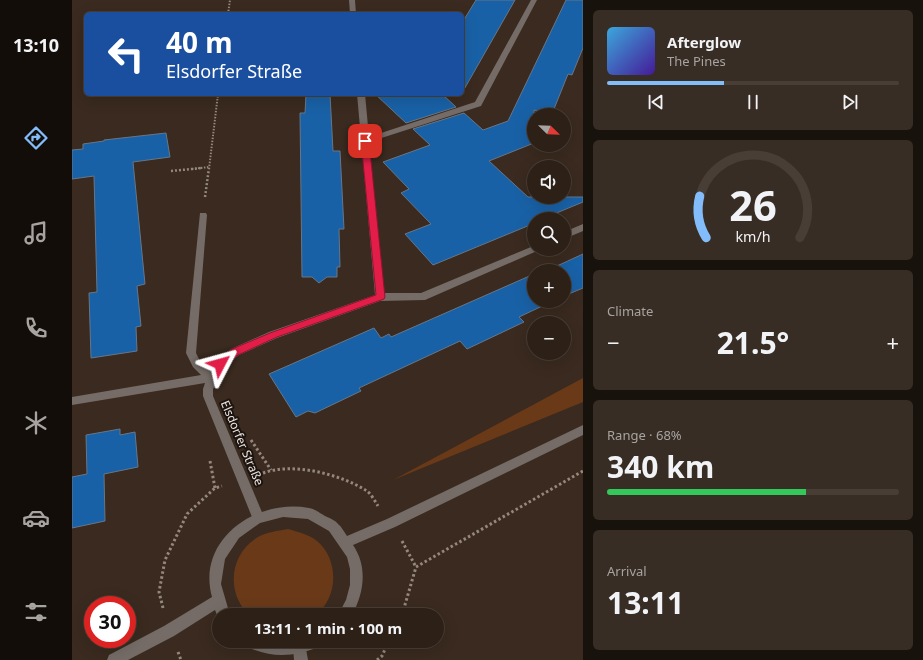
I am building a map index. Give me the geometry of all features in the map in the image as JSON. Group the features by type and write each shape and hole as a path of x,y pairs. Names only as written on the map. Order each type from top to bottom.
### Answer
{"street":[{"path":"352,0 353,12"},
{"path":"365,141 478,104 534,0"},
{"path":"361,96 380,297"},
{"path":"203,215 190,353 198,367 212,378"},
{"path":"571,233 583,228"},
{"name":"Elsdorfer Straße","path":"258,517 208,396 208,389 212,378 220,364 235,352 273,335 380,297 422,297 527,251"},
{"path":"72,401 212,378"},
{"path":"347,542 391,523 583,430"},
{"path":"219,608 216,602 214,582 217,561 226,543 241,527 258,517 278,511 298,511 317,516 334,527 347,542 355,562 357,583 352,604 349,608"},
{"path":"114,660 169,631 216,602"},
{"path":"268,648 301,654"}],"path":[{"path":"228,12 230,0"},
{"path":"203,215 218,96"},
{"path":"171,171 209,167"},
{"path":"404,608 416,567 583,471"},
{"path":"377,660 382,656 386,648"}],"shaded area":[{"path":"583,378 583,402 393,480"},
{"path":"288,529 310,537 317,541 324,549 329,558 333,578 329,599 323,608 244,608 242,606 234,585 236,563 248,544 261,535"}],"building":[{"path":"476,0 515,0 464,89 464,20"},
{"path":"566,0 583,0 583,48 572,75 568,74 554,108 527,108 527,146 489,161 527,196 527,204 571,204 571,197 583,197 583,202 559,212 527,212 527,226 433,265 405,234 431,224 401,193 409,189 383,162 430,145 413,129 464,113 483,130 508,121"},
{"path":"306,96 330,96 333,151 340,151 344,229 339,229 340,267 337,267 337,277 327,277 319,283 312,277 302,277 300,113 305,113"},
{"path":"377,96 444,96 456,107 406,123"},
{"path":"166,133 170,157 133,162 145,284 137,286 141,326 136,327 137,351 91,358 89,293 97,292 94,176 72,179 72,150 83,149 83,144 104,140"},
{"path":"583,254 583,288 571,293 571,264 561,264"},
{"path":"527,277 527,308 538,308 519,317 524,322 467,349 460,341 359,388 361,391 315,413 308,411 296,417 269,374 374,328 381,338 389,334 391,337"},
{"path":"120,429 120,435 135,432 138,467 104,474 105,521 72,528 72,477 87,474 86,435"}],"route":[{"path":"220,364 235,352 273,335 380,297 365,141"}]}
